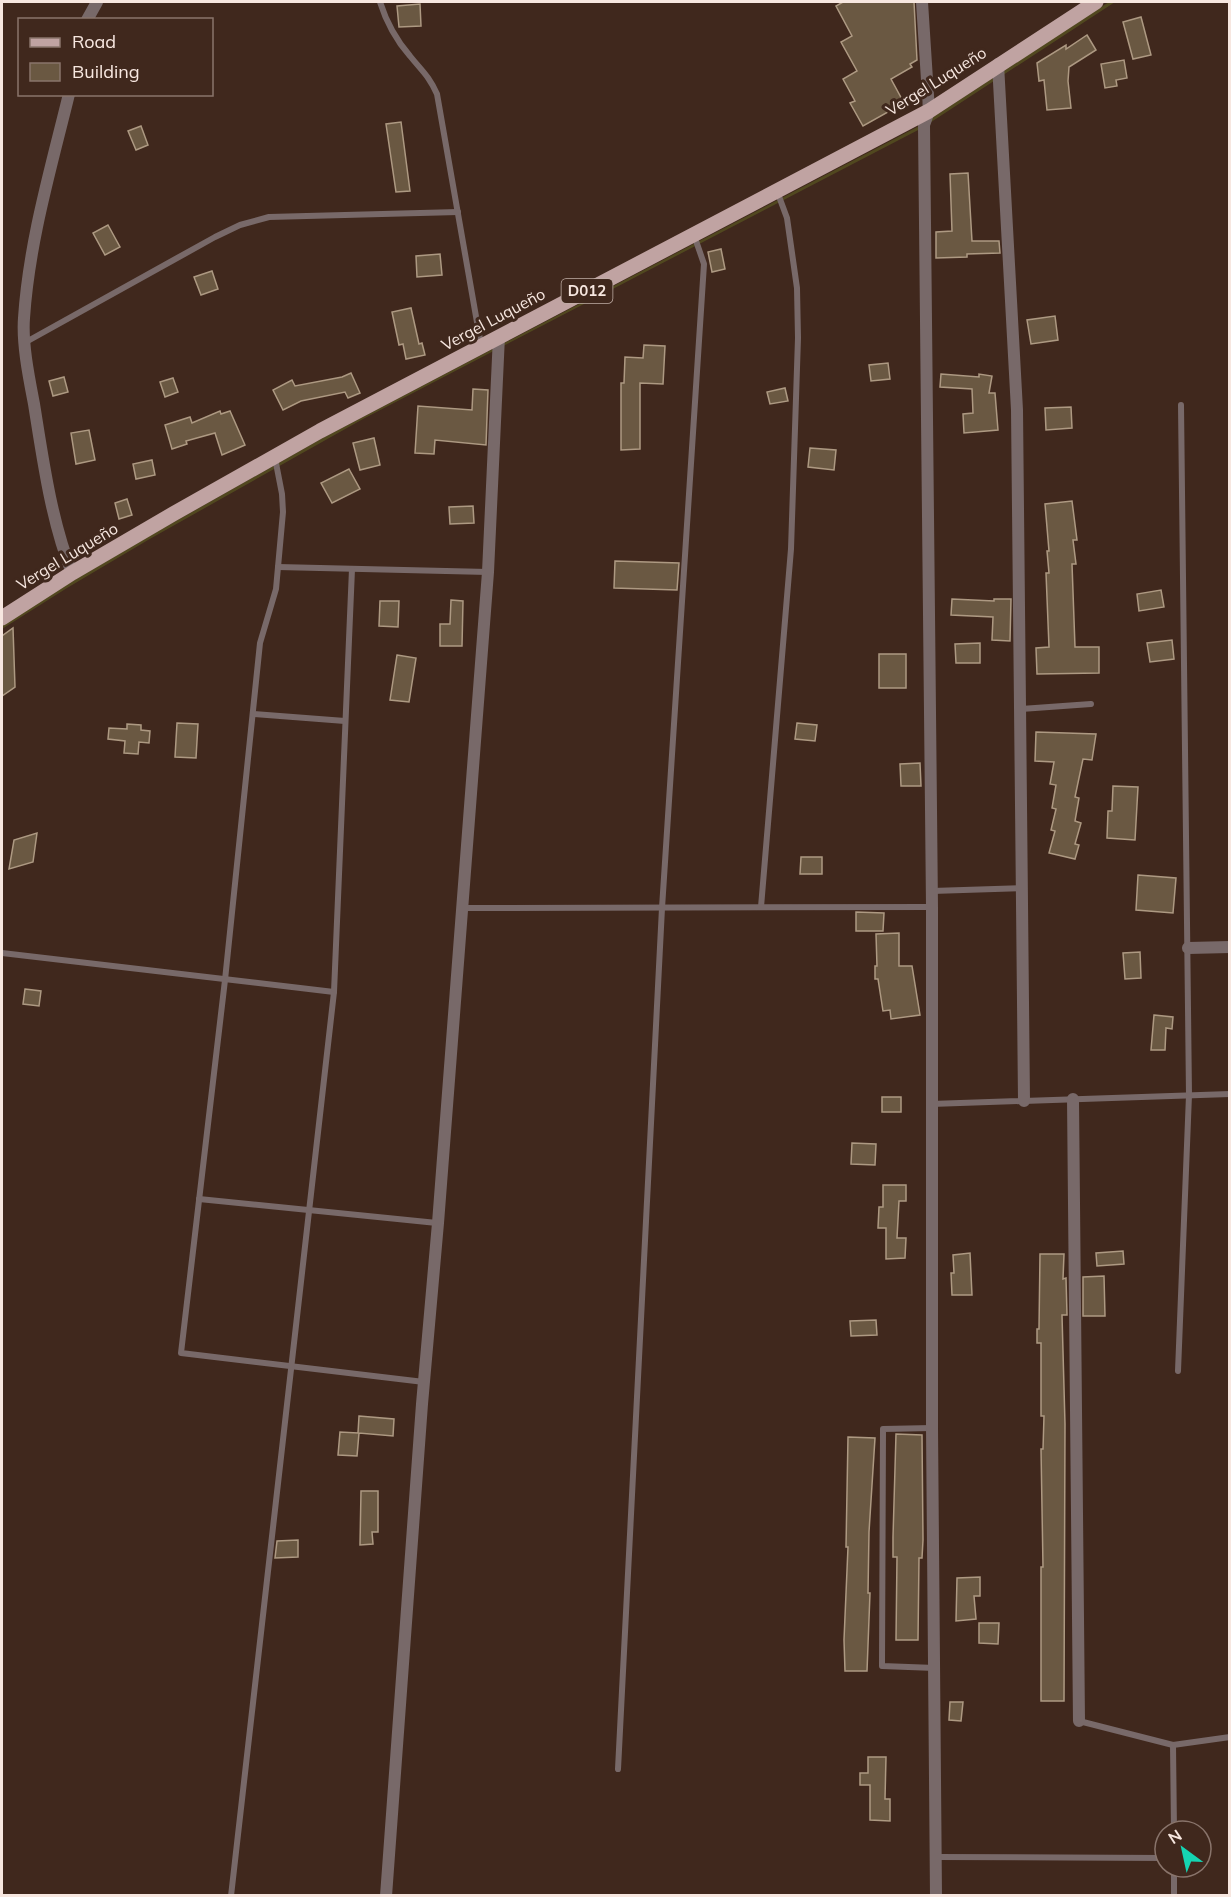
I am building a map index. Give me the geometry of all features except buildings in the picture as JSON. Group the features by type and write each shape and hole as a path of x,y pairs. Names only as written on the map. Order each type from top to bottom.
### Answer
{"main road":[{"name":"Vergel Luqueño","path":"2,618 72,573 320,431 929,111 1096,2"}],"street":[{"path":"88,18 97,2"},
{"path":"922,2 929,111 924,125 932,891 932,1428 936,1896"},
{"path":"998,64 1017,411 1024,1101"},
{"path":"69,96 29,266 23,321 42,455 62,548 72,573"},
{"path":"386,1896 488,572 499,336"},
{"path":"1188,948 1230,947"},
{"path":"1073,1099 1079,1720"}],"lane":[{"path":"380,2 383,13 397,39 430,78 437,94 481,345"},
{"path":"761,907 791,549 798,339 797,288 787,218 777,190"},
{"path":"26,342 215,237 240,225 269,216 458,212"},
{"path":"618,1769 662,908 704,264 694,234"},
{"path":"1178,1371 1190,1095 1181,405"},
{"path":"274,458 282,494 283,512 276,589 260,643 225,980 181,1353 424,1382"},
{"path":"278,567 488,572"},
{"path":"231,1896 334,992 352,570"},
{"path":"1021,710 1090,704"},
{"path":"253,714 345,721"},
{"path":"932,891 1022,888"},
{"path":"463,908 932,907"},
{"path":"2,953 334,992"},
{"path":"931,1104 1230,1094"},
{"path":"199,1200 438,1224"},
{"path":"932,1428 883,1429 882,1666 934,1668"},
{"path":"1079,1720 1173,1745 1230,1737"},
{"path":"1173,1745 1174,1819"},
{"path":"936,1857 1153,1858"},
{"path":"1174,1879 1174,1896"}],"shaded area":[{"path":"1109,2 1115,2 922,128 363,419 148,540 2,629 2,626 66,585 321,439 921,125"}]}
